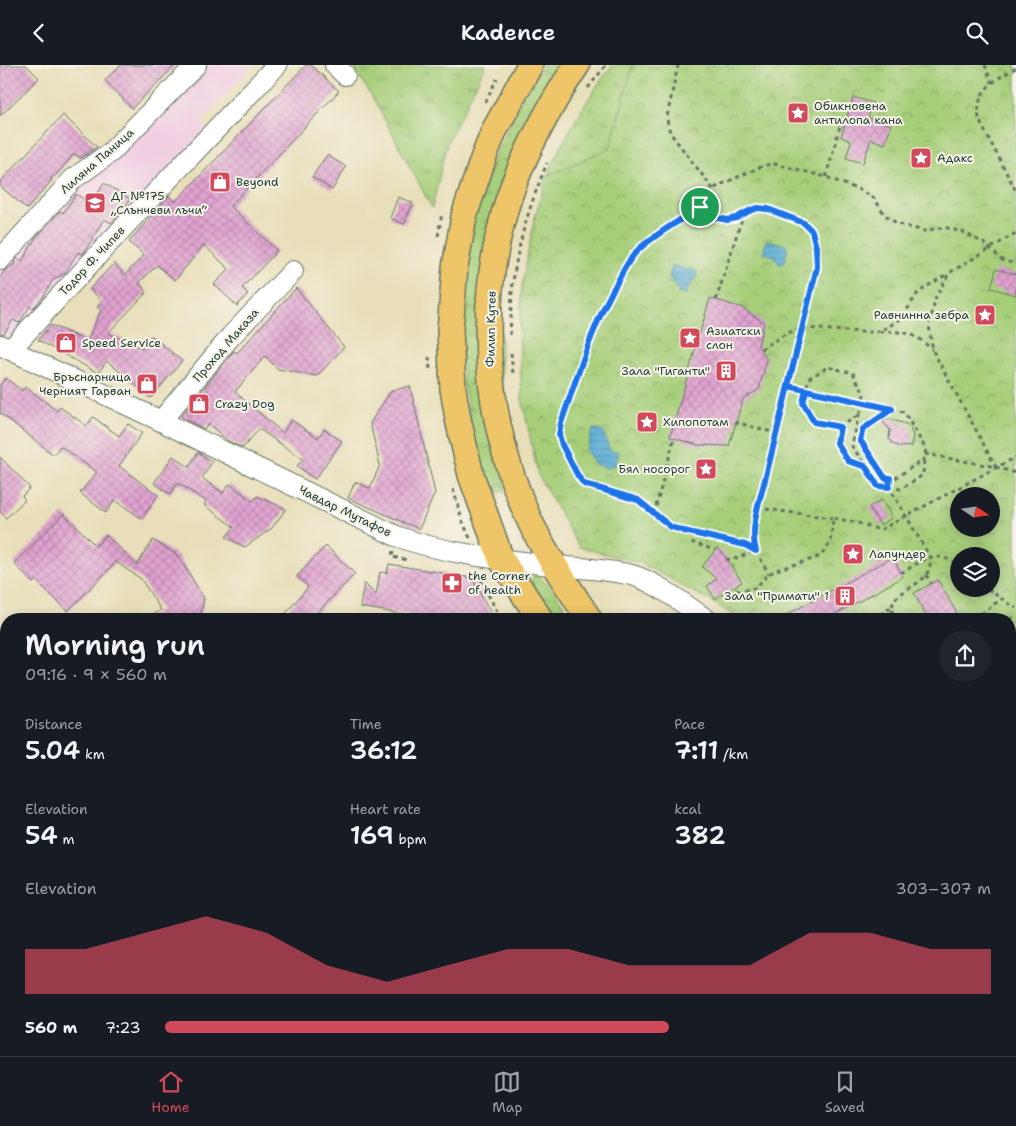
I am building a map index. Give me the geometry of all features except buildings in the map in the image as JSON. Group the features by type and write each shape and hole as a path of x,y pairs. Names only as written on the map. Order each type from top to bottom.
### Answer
{"main road":[{"path":"530,65 494,131 464,215 455,267 450,330 453,389 458,419 472,475 502,559 536,613"},
{"name":"Филип Кутев","path":"577,65 547,115 512,188 497,241 492,275 489,319 490,370 496,416 503,443 527,514 553,565 585,613"}],"street":[{"name":"Лиляна Паница","path":"0,260 73,179 110,152 196,65"},
{"name":"Тодор Ф. Чипев","path":"5,347 277,65"},
{"name":"Проход Маказа","path":"162,421 231,337 292,271"},
{"name":"Чавдар Мутафов","path":"5,347 162,421 396,536 432,547 502,559 636,577 662,590 697,613"}],"path":[{"path":"587,89 606,65"},
{"path":"678,65 667,117 668,126 671,134 713,189"},
{"path":"985,65 992,83"},
{"path":"1016,68 985,89 981,96 978,112 979,120 1016,191"},
{"path":"826,177 840,126 844,127"},
{"path":"510,341 512,290 520,248 534,195 550,155"},
{"path":"756,551 745,545 671,527 638,500 584,484 578,476 559,435 561,423 591,339 605,306 624,270 637,251 700,207 713,189 770,164 826,177 868,194 874,198 890,220 898,224 924,231 948,227 973,236 998,257 1006,262 1016,264"},
{"path":"700,207 721,219 736,218 758,208 774,210 804,223 812,231 816,247 817,267 758,508 754,533 756,551 769,574"},
{"path":"716,300 744,213"},
{"path":"876,332 902,319 917,294 926,287 1016,233"},
{"path":"949,273 936,297 932,311 929,326 933,351 996,467"},
{"path":"761,349 787,333 802,328 907,333 916,336 933,351"},
{"path":"511,349 513,375"},
{"path":"788,386 806,390 862,403 892,409 904,413 926,449 923,475 901,489 878,486 852,446 860,414 862,403 864,394 853,373 828,367 809,378 806,390 803,403 814,422 840,427 860,414"},
{"path":"892,409 863,429 860,440 885,478 894,479 924,459"},
{"path":"736,422 776,433"},
{"path":"840,427 837,443 848,461 865,466"},
{"path":"654,514 674,439"},
{"path":"925,454 996,467 1016,473"},
{"path":"758,508 833,518 882,529 1016,457"},
{"path":"871,475 879,469"},
{"path":"890,478 889,487 930,557 926,575 922,581 900,593 893,606 892,613"},
{"path":"736,591 755,588 769,574 822,555 828,550 833,518"},
{"path":"692,533 693,543 715,550"},
{"path":"396,536 392,557 411,561"},
{"path":"726,559 756,551"},
{"path":"901,573 930,557 943,556 950,560"},
{"path":"467,571 477,573 498,613"},
{"path":"926,575 931,583"},
{"path":"998,597 1016,608"},
{"path":"985,613 1001,599"},
{"path":"883,613 893,606"}],"shaded area":[{"name":"ДГ №175 „Слънчеви лъчи“","path":"205,65 253,65 201,122 208,130 14,341 0,334 0,264"}],"green space":[{"path":"352,65 486,65 447,143 432,208 373,98"},
{"path":"543,65 565,65 497,201 505,490 490,497 483,479 463,383 461,336 469,243 479,203 493,160 522,98"},
{"path":"612,65 633,65 610,148 547,176 576,119"},
{"path":"633,65 1016,65 1016,613 729,613 641,563 579,547 538,475 522,399 519,338 522,286 534,220 547,176 610,148"},
{"path":"534,575 539,576 554,591 569,613 548,613 536,594 531,581"}],"water":[{"path":"767,240 786,245 788,249 784,262 780,265 774,256 763,252"},
{"path":"673,265 687,270 695,269 697,276 688,288 686,295 679,293 669,276"},
{"path":"593,429 603,431 610,451 619,452 616,464 608,468 595,464 586,450"}],"place":[{"name":"Обикновена антилопа кана","path":"798,113"},
{"name":"Адакс","path":"921,158"},
{"name":"Beyond","path":"220,182"},
{"name":"ДГ №175 „Слънчеви лъчи“","path":"95,203"},
{"name":"Равнинна зебра","path":"985,315"},
{"name":"Азиатски слон","path":"690,338"},
{"name":"Speed Service","path":"66,343"},
{"name":"Зала \"Гиганти\"","path":"726,371"},
{"name":"Бръснарница Черният Гарван","path":"147,384"},
{"name":"Crazy Dog","path":"199,404"},
{"name":"Хипопотам","path":"647,422"},
{"name":"Бял носорог","path":"706,469"},
{"name":"Лапундер","path":"853,554"},
{"name":"the Corner of health","path":"452,583"},
{"name":"Зала \"Примати\" 1","path":"845,596"}],"route":[{"path":"700,207 637,251 624,270 614,287 591,339 561,423 559,435 562,445 584,484 595,489 638,500 671,527 732,541 751,547 756,551 754,533 758,508 788,386 892,409 863,429 860,440 885,478 890,478 889,487 878,486 865,466 848,461 837,443 840,427 814,422 803,403 806,390 788,386 817,267 816,247 809,226 795,218 763,208 751,210 736,218 727,220 714,217 700,207"}]}
